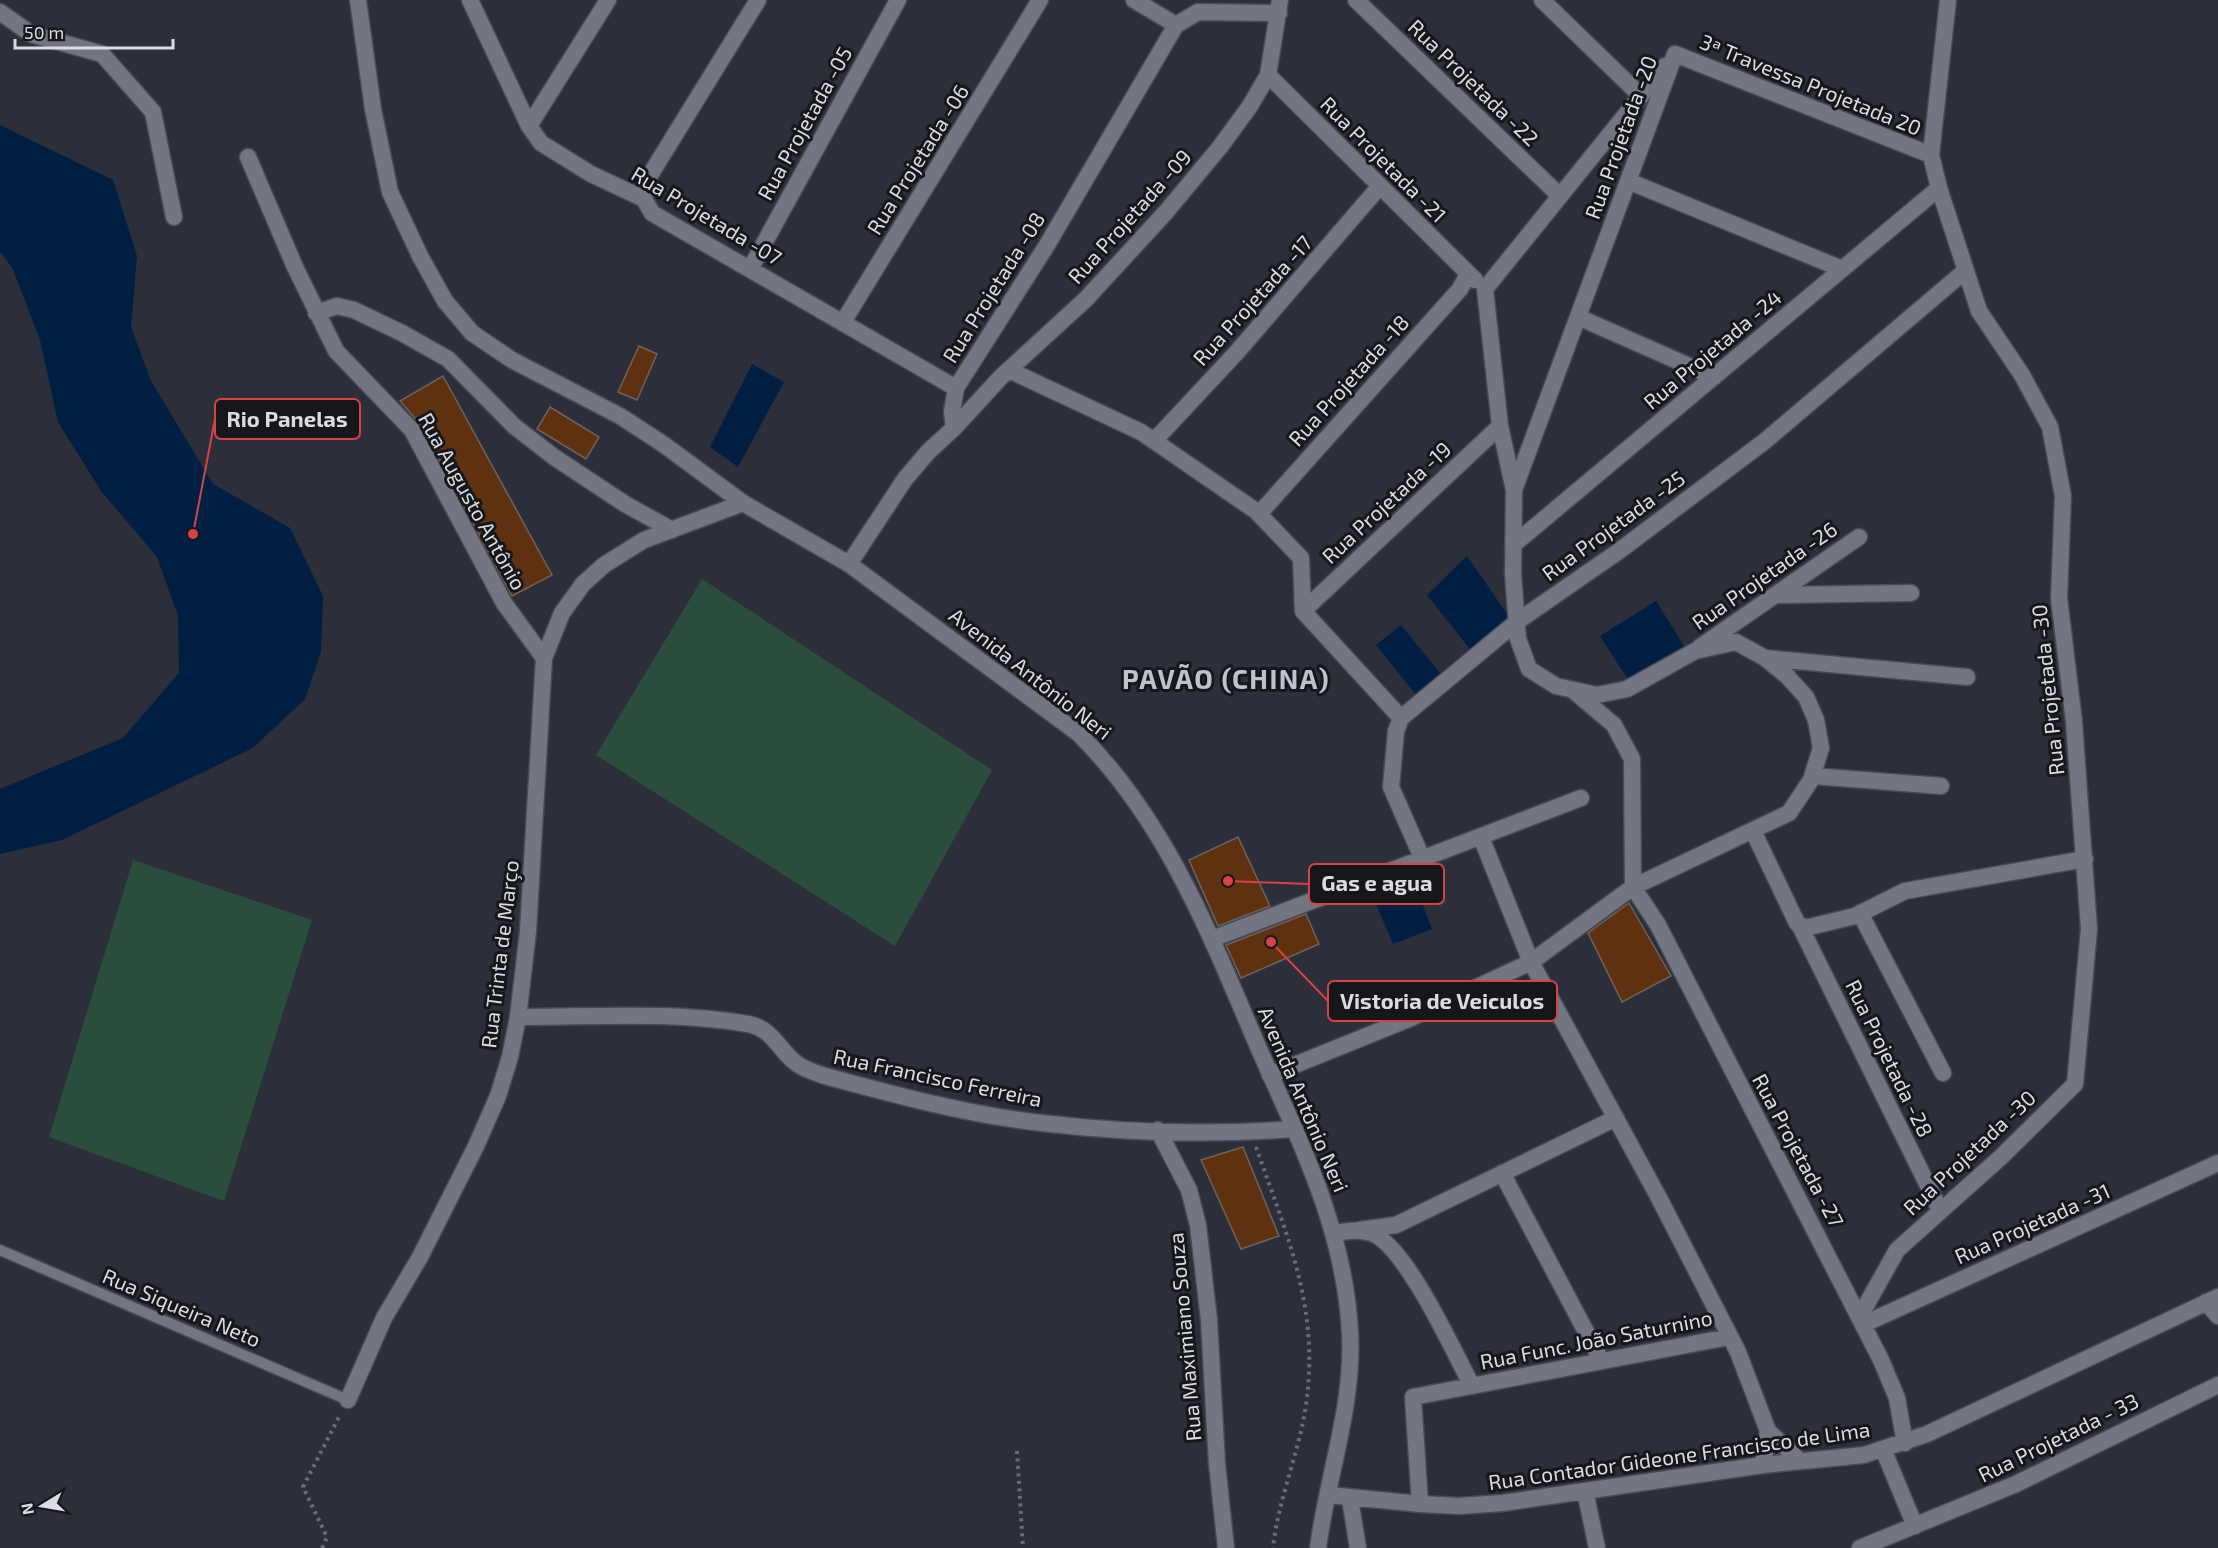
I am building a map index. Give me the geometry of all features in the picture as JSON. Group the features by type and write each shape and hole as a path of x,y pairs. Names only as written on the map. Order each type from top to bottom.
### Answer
{"street":[{"name":"Avenida Antônio Neri","path":"358,0 373,109 390,192 420,256 445,301 472,333 512,360 620,416 663,444 743,503 849,564 1029,694 1078,733 1103,758 1138,801 1171,854 1212,939 1295,1130 1335,1233 1345,1280 1350,1335 1347,1391 1318,1548"},
{"name":"Rua Projetada -07","path":"470,0 529,126 541,143 591,174 644,199 651,213 956,388"},
{"path":"529,126 608,0"},
{"path":"644,199 647,180 758,0"},
{"name":"Rua Projetada -05","path":"750,269 898,0"},
{"name":"Rua Projetada -06","path":"843,322 1040,0"},
{"path":"1134,0 1176,26 1198,12 1280,7"},
{"name":"Rua Projetada -22","path":"1356,0 1560,196"},
{"path":"1542,0 1641,96"},
{"name":"Rua Projetada -30","path":"1862,1320 1898,1250 2001,1156 2075,1084 2089,929 2074,722 2059,598 2063,496 2050,427 2022,375 1979,310 1939,188 1931,155 1948,0"},
{"name":"Rua Projetada -09","path":"954,428 1009,370 1086,299 1166,212 1220,147 1268,75 1280,7"},
{"path":"0,12 32,34 102,54 153,111 174,217"},
{"name":"Rua Projetada -08","path":"954,428 952,411 956,388 1047,245 1176,26"},
{"name":"Rua Projetada -20","path":"1485,289 1675,54"},
{"name":"Rua Projetada -20","path":"1575,692 1556,686 1528,669 1518,639 1513,545 1514,490 1675,54"},
{"name":"3ª Travessa Projetada 20","path":"1675,54 1931,155"},
{"name":"Rua Projetada -21","path":"1268,75 1485,289"},
{"name":"Rua Augusto Antônio","path":"248,157 316,313 336,351 412,430 504,603 544,658"},
{"path":"1628,181 1842,269"},
{"name":"Rua Projetada -17","path":"1154,441 1237,352 1380,186"},
{"name":"Rua Projetada -24","path":"1513,545 1939,188"},
{"name":"Rua Projetada -25","path":"1401,718 1518,621 1619,550 1765,441 1965,271"},
{"name":"Rua Projetada -18","path":"1259,514 1453,296 1468,274"},
{"path":"1485,289 1500,426 1514,490"},
{"path":"316,313 337,306 354,310 448,359 507,420 554,457 605,491 672,530"},
{"path":"1578,317 1714,377"},
{"path":"1009,370 1154,441 1259,514 1301,558 1303,611 1401,718 1396,731 1391,787 1423,860"},
{"name":"Rua Projetada -19","path":"1303,611 1500,426"},
{"path":"849,564 905,479 928,452 954,428"},
{"path":"544,658 562,613 583,584 604,566 644,540 743,503"},
{"name":"Rua Projetada -26","path":"1575,692 1597,694 1628,688 1695,651 1859,537"},
{"path":"1775,595 1911,593"},
{"name":"Rua Projetada -26","path":"1695,651 1736,642 1765,658"},
{"name":"Rua Trinta de Março","path":"348,1400 384,1318 420,1257 498,1096 518,1017 528,931 544,658"},
{"path":"1765,658 1967,677"},
{"path":"1270,1075 1411,1018 1531,962 1634,887 1789,813 1812,778 1821,748 1816,720 1806,697 1787,676 1765,658"},
{"path":"1575,692 1614,725 1632,759 1634,887"},
{"path":"1812,778 1941,786"},
{"path":"1212,939 1581,798"},
{"name":"Rua Projetada -28","path":"1753,831 1940,1210"},
{"path":"1481,837 1531,962 1616,1118 1748,1373 1768,1431 1763,1465"},
{"path":"1801,927 1820,926 1860,913 1905,891 2085,859"},
{"name":"Rua Projetada -27","path":"1634,887 1658,925 1862,1320 1890,1379 1905,1443"},
{"path":"1860,913 1943,1073"},
{"name":"Rua Francisco Ferreira","path":"518,1017 671,1017 751,1024 764,1030 778,1041 797,1064 819,1074 871,1088 1040,1123 1158,1130 1250,1132 1295,1130"},
{"path":"1335,1233 1396,1225 1616,1118"},
{"name":"Rua Maximiano Souza","path":"1158,1130 1190,1190 1198,1225 1209,1320 1217,1464 1226,1548"},
{"name":"Rua Projetada -31","path":"1862,1320 2218,1163"},
{"path":"1502,1173 1601,1360"},
{"path":"1359,1230 1374,1234 1403,1261 1426,1298 1472,1386"},
{"path":"2212,1299 2218,1316"},
{"name":"Rua Contador Gideone Francisco de Lima","path":"1329,1495 1350,1499 1459,1506 1503,1503 1763,1465 1864,1455 1905,1443 2212,1299"},
{"name":"Rua Func. João Saturnino","path":"1420,1504 1413,1397 1729,1337"},
{"name":"Rua Projetada - 33","path":"1860,1548 2016,1484 2218,1385"},
{"path":"1768,1431 1800,1461"},
{"path":"1882,1449 1915,1526"},
{"path":"1585,1491 1597,1548"},
{"path":"1350,1499 1358,1548"}],"lane":[{"name":"Rua Siqueira Neto","path":"0,1250 348,1400"}],"path":[{"path":"1250,1132 1294,1255 1303,1287 1308,1330 1309,1375 1305,1407 1273,1548"},
{"path":"322,1548 327,1537 303,1486 348,1400"},
{"path":"1017,1451 1023,1548"}],"green space":[{"path":"702,579 992,770 895,946 596,755"},
{"path":"133,860 312,920 224,1201 49,1137"}],"water":[{"path":"0,125 113,180 137,256 131,327 151,381 213,484 290,528 323,596 321,652 305,699 253,748 62,840 0,854 0,789 123,738 179,673 178,616 157,557 101,491 58,422 40,340 12,267 0,252"},
{"path":"752,364 784,382 738,467 710,447"},
{"path":"1467,556 1512,621 1473,653 1427,595"},
{"path":"1656,601 1686,649 1629,681 1600,636"},
{"path":"1401,625 1445,679 1421,701 1376,645"},
{"path":"1413,879 1432,929 1393,944 1372,895"}],"building":[{"path":"639,346 657,354 637,400 618,392"},
{"path":"443,376 552,575 512,596 421,425 400,401"},
{"path":"550,407 599,437 586,459 537,429"},
{"path":"1238,837 1270,906 1218,926 1189,860"},
{"path":"1629,903 1671,976 1622,1002 1588,933"},
{"path":"1306,914 1319,944 1241,978 1226,945"},
{"path":"1243,1147 1279,1236 1241,1249 1201,1160"}],"place":[{"name":"Rio Panelas","path":"193,534"},
{"name":"Gas e agua","path":"1228,881"},
{"name":"Vistoria de Veiculos","path":"1271,942"}],"district":[{"name":"PAVÃO (CHINA)","path":"1226,678"}]}
